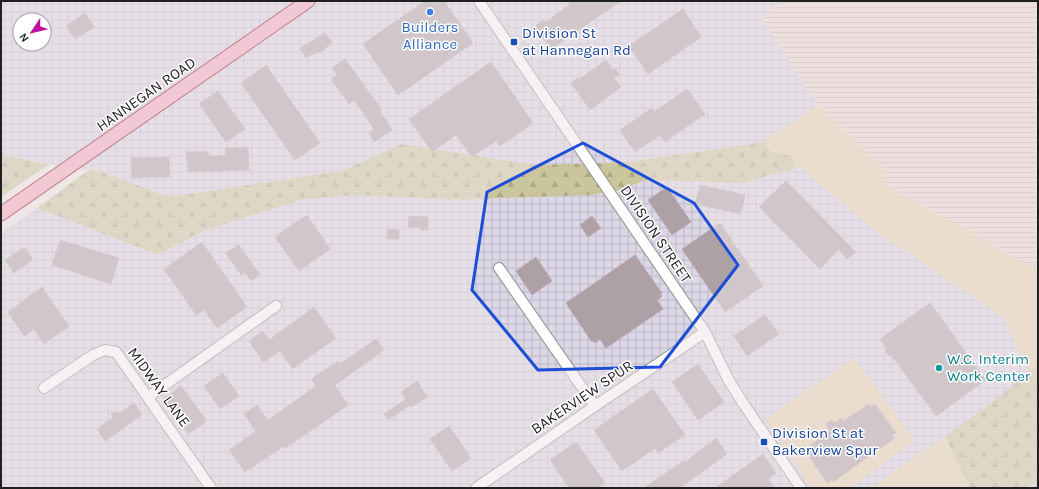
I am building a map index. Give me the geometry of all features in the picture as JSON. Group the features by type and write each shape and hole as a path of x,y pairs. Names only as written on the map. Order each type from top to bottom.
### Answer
{"main road":[{"name":"HANNEGAN ROAD","path":"1,214 308,1"}],"street":[{"name":"DIVISION STREET","path":"479,1 704,332 733,387 801,488"},
{"path":"499,268 595,406"},
{"path":"148,397 276,306"},
{"name":"BAKERVIEW SPUR","path":"476,488 704,332"},
{"name":"MIDWAY LANE","path":"44,388 93,355 105,350 116,352 212,488"}],"highlighted area":[{"path":"583,143 694,203 738,265 660,367 538,370 472,290 487,192"}],"shaded area":[{"path":"1,1 784,1 761,19 818,105 764,142 627,162 536,165 402,144 341,171 167,197 105,173 5,156 1,151"},
{"path":"784,1 1038,1 1038,270 885,185 882,168 818,105 761,19"},
{"path":"818,105 882,168 885,185 1038,270 1038,365 1028,373 1003,317 876,231 801,168 795,169 792,156 771,152 764,142"},
{"path":"801,168 876,231 1038,340 1038,488 1,488 1,234 37,208 158,255 205,230 301,200 356,195 455,200 591,195 622,190 645,180 745,183 769,175"},
{"path":"854,358 915,441 848,488 812,488 765,420"},
{"path":"945,436 970,488 872,488"}],"green space":[{"path":"764,142 771,152 792,156 795,169 769,175 745,183 645,180 622,190 591,195 455,200 356,195 301,200 205,230 158,255 37,208 89,170 105,173 168,197 341,171 402,144 536,165 627,162"},
{"path":"1,151 6,156 49,164 1,197"},
{"path":"1038,365 1038,479 1027,488 970,488 945,436 983,409"}],"building":[{"path":"425,1 444,1 473,43 398,95 363,44"},
{"path":"572,1 621,1 551,49 536,28 536,25 544,20 546,22 569,5 568,4"},
{"path":"683,9 701,37 648,74 629,46"},
{"path":"85,13 94,27 75,39 66,26"},
{"path":"325,33 332,43 319,53 314,53 306,58 300,48"},
{"path":"345,59 382,110 380,111 392,130 374,142 369,133 374,129 354,100 349,104 331,79 337,75 332,68"},
{"path":"606,60 613,70 615,68 619,75 614,78 621,87 590,110 571,83 577,78 578,80"},
{"path":"491,62 533,123 500,146 496,141 472,157 456,135 432,152 409,119"},
{"path":"266,65 320,143 295,160 241,83"},
{"path":"687,89 705,114 665,142 660,135 635,152 620,130 652,108 654,112"},
{"path":"218,91 245,129 226,142 199,104"},
{"path":"248,147 249,170 188,172 186,152 208,152 209,156 226,155 225,148"},
{"path":"169,157 170,177 132,178 131,158"},
{"path":"786,181 856,252 847,259 839,249 820,269 759,207"},
{"path":"700,185 745,195 741,214 695,204"},
{"path":"667,187 691,222 672,235 648,200"},
{"path":"307,215 330,249 299,271 275,237"},
{"path":"409,216 428,217 428,230 421,230 421,227 408,227"},
{"path":"592,216 601,228 588,237 580,225"},
{"path":"720,223 763,286 725,312 682,249"},
{"path":"387,229 399,230 399,239 387,239"},
{"path":"60,240 119,258 111,284 52,265"},
{"path":"202,242 247,307 217,328 204,310 196,315 164,269"},
{"path":"239,245 260,275 251,281 245,272 241,275 226,253"},
{"path":"24,247 33,259 14,273 5,260"},
{"path":"635,255 662,293 660,294 662,296 657,300 663,309 606,348 600,339 595,343 594,341 592,342 566,303"},
{"path":"536,257 552,281 532,295 516,271"},
{"path":"42,287 69,326 44,344 34,329 24,336 8,312"},
{"name":"W.C. Interim Work Center","path":"930,303 986,380 936,416 891,355 889,356 885,350 887,349 880,339"},
{"path":"314,307 336,338 293,369 280,351 263,362 249,341 263,331 269,340"},
{"path":"765,315 779,334 747,356 734,336"},
{"path":"376,339 384,350 335,385 348,405 286,448 284,446 245,472 229,450 256,431 244,414 257,405 268,420 316,386 311,379 338,361 340,364"},
{"path":"698,364 724,402 698,420 672,382"},
{"path":"223,373 239,396 220,409 204,386"},
{"path":"417,381 427,397 411,407 410,405 388,420 384,414 406,399 401,392"},
{"path":"181,386 207,421 188,434 164,398"},
{"path":"653,389 685,435 658,453 655,448 622,471 594,430"},
{"path":"134,403 142,415 105,441 97,429 113,417 111,414 116,411 118,414"},
{"path":"869,404 871,407 875,404 896,433 892,435 895,438 833,482 832,480 827,483 807,453 810,451 808,447 830,431 826,424 832,420 835,423 841,418 843,421"},
{"path":"449,426 471,458 452,471 430,439"},
{"path":"716,438 727,454 701,473 679,488 644,488 683,461 684,463"},
{"path":"576,442 605,483 598,488 569,488 550,460"},
{"path":"763,454 776,473 768,479 775,488 715,488"}],"place":[{"name":"Builders Alliance","path":"430,12"},
{"name":"Division St at Hannegan Rd","path":"514,42"},
{"name":"W.C. Interim Work Center","path":"939,368"},
{"name":"Division St at Bakerview Spur","path":"764,442"}]}
